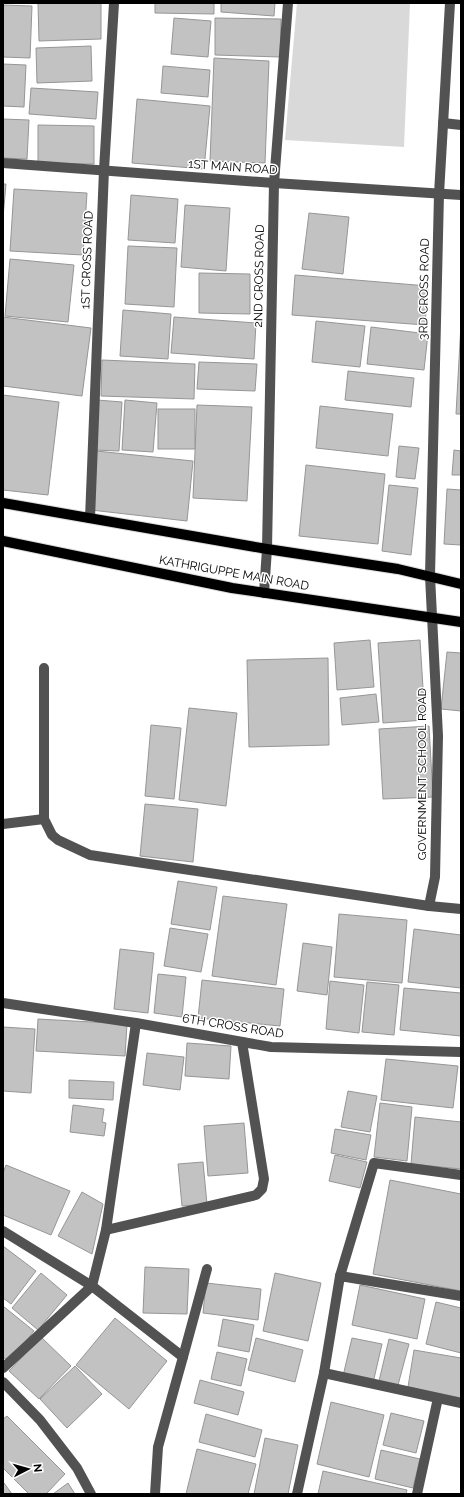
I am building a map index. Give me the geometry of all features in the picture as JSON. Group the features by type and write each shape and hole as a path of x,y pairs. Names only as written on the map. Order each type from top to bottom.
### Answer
{"main road":[{"path":"3,503 267,549 398,569 461,584"},
{"name":"KATHRIGUPPE MAIN ROAD","path":"3,541 224,586 461,622"}],"street":[{"name":"1ST CROSS ROAD","path":"90,518 104,170 114,3"},
{"name":"2ND CROSS ROAD","path":"264,593 267,549 274,183 288,3"},
{"name":"3RD CROSS ROAD","path":"432,618 430,576 439,194 450,3"},
{"path":"443,123 461,125"},
{"name":"1ST MAIN ROAD","path":"3,163 461,195"},
{"name":"GOVERNMENT SCHOOL ROAD","path":"429,906 435,877 438,736 432,618"},
{"path":"44,668 44,819 52,835 58,840 90,855 429,906 461,909"},
{"path":"3,824 44,819"},
{"name":"6TH CROSS ROAD","path":"3,1003 136,1023 271,1047 461,1052"},
{"path":"3,1368 92,1286 106,1230 136,1023"},
{"path":"106,1230 256,1195 262,1189 264,1179 242,1042"},
{"path":"297,1494 324,1373 340,1276 374,1163 461,1175"},
{"path":"3,1231 92,1286 183,1357"},
{"path":"155,1494 158,1447 207,1269"},
{"path":"340,1276 461,1296"},
{"path":"324,1373 461,1403"},
{"path":"3,1382 40,1420 77,1468 91,1494"},
{"path":"417,1494 438,1398"}],"shaded area":[{"path":"297,3 410,3 404,147 285,140"}],"building":[{"path":"38,3 101,3 101,39 39,41"},
{"path":"155,3 214,3 214,14 155,13"},
{"path":"221,3 275,3 274,16 221,12"},
{"path":"3,5 32,6 30,58 3,57"},
{"path":"174,18 211,21 208,57 171,54"},
{"path":"215,18 281,19 280,57 215,55"},
{"path":"91,46 92,81 37,83 36,48"},
{"path":"214,58 269,61 265,163 210,161"},
{"path":"3,64 26,65 24,107 3,106"},
{"path":"163,66 210,70 208,97 161,93"},
{"path":"31,88 98,92 96,119 29,114"},
{"path":"137,99 210,106 204,169 132,163"},
{"path":"3,119 29,120 27,159 3,158"},
{"path":"38,125 94,126 94,164 38,163"},
{"path":"3,184 6,184 3,217"},
{"path":"14,189 87,193 83,255 10,251"},
{"path":"131,195 178,199 175,243 128,240"},
{"path":"185,205 230,208 226,271 181,267"},
{"path":"309,213 349,217 343,274 302,269"},
{"path":"128,246 177,248 174,307 125,304"},
{"path":"10,259 74,265 68,322 5,316"},
{"path":"199,273 250,274 250,314 199,313"},
{"path":"295,275 428,286 425,325 292,315"},
{"path":"123,310 171,314 168,359 120,356"},
{"path":"3,317 91,328 82,396 3,386"},
{"path":"174,317 256,323 254,359 171,353"},
{"path":"316,321 365,326 360,367 312,362"},
{"path":"461,324 461,414 456,414"},
{"path":"371,327 428,334 424,370 367,364"},
{"path":"102,360 195,364 194,399 101,396"},
{"path":"199,362 257,364 255,391 197,389"},
{"path":"348,371 414,378 411,407 345,400"},
{"path":"3,395 59,402 48,495 3,490"},
{"path":"97,400 122,402 119,451 94,450"},
{"path":"125,400 157,403 153,452 122,450"},
{"path":"197,405 252,407 247,501 193,498"},
{"path":"320,406 393,414 388,456 316,448"},
{"path":"158,409 195,409 195,449 158,449"},
{"path":"399,446 419,448 415,479 396,477"},
{"path":"454,450 461,451 461,475 452,475"},
{"path":"96,451 193,461 187,521 91,510"},
{"path":"306,465 385,474 378,544 299,536"},
{"path":"389,485 418,488 411,555 382,551"},
{"path":"447,489 461,490 461,545 444,544"},
{"path":"370,640 374,687 337,690 334,643"},
{"path":"420,640 425,720 383,723 378,643"},
{"path":"447,652 461,653 461,711 441,709"},
{"path":"328,658 329,745 249,747 247,660"},
{"path":"376,694 379,722 342,725 340,698"},
{"path":"189,708 237,713 226,806 179,800"},
{"path":"151,725 181,728 174,799 145,796"},
{"path":"429,726 433,797 383,799 379,729"},
{"path":"145,804 198,809 193,862 140,856"},
{"path":"178,881 217,887 210,930 171,924"},
{"path":"223,896 287,904 276,985 212,976"},
{"path":"339,914 407,920 402,983 334,977"},
{"path":"170,928 208,934 201,972 164,966"},
{"path":"414,929 461,935 461,988 408,982"},
{"path":"303,943 332,947 327,995 297,991"},
{"path":"120,949 154,953 148,1013 114,1009"},
{"path":"158,974 186,977 182,1017 154,1013"},
{"path":"202,980 284,989 280,1026 198,1018"},
{"path":"330,981 364,985 359,1033 326,1029"},
{"path":"367,982 399,985 394,1035 362,1032"},
{"path":"404,988 461,993 461,1036 400,1030"},
{"path":"38,1019 127,1024 125,1056 36,1051"},
{"path":"3,1027 35,1029 31,1093 3,1091"},
{"path":"187,1043 231,1046 229,1079 185,1076"},
{"path":"147,1053 184,1057 180,1090 143,1085"},
{"path":"386,1059 458,1066 453,1108 381,1100"},
{"path":"69,1080 114,1082 113,1100 69,1098"},
{"path":"348,1091 377,1096 370,1132 341,1127"},
{"path":"380,1103 412,1107 407,1161 374,1157"},
{"path":"73,1105 104,1109 102,1122 106,1123 104,1136 70,1132"},
{"path":"415,1117 461,1122 461,1169 411,1164"},
{"path":"244,1123 248,1173 208,1176 204,1126"},
{"path":"335,1129 371,1135 366,1160 331,1153"},
{"path":"335,1155 367,1162 360,1188 329,1181"},
{"path":"203,1162 207,1204 182,1206 178,1164"},
{"path":"6,1165 70,1191 51,1235 3,1215 3,1173"},
{"path":"390,1180 461,1194 461,1291 373,1274"},
{"path":"82,1192 103,1204 92,1254 58,1236"},
{"path":"3,1246 36,1271 11,1304 3,1298"},
{"path":"145,1267 189,1269 187,1314 143,1313"},
{"path":"41,1273 67,1295 38,1330 12,1308"},
{"path":"275,1273 321,1283 308,1341 263,1331"},
{"path":"206,1283 261,1289 258,1320 203,1313"},
{"path":"360,1285 425,1299 417,1339 352,1325"},
{"path":"436,1302 461,1308 461,1353 426,1344"},
{"path":"3,1306 34,1331 9,1362 3,1357"},
{"path":"115,1318 167,1361 129,1409 76,1365"},
{"path":"223,1319 254,1325 249,1352 218,1346"},
{"path":"41,1337 71,1366 39,1399 9,1371"},
{"path":"256,1338 303,1350 295,1382 248,1370"},
{"path":"352,1338 382,1344 373,1383 343,1376"},
{"path":"389,1339 409,1344 398,1385 379,1381"},
{"path":"414,1350 461,1358 461,1398 408,1387"},
{"path":"217,1352 247,1359 241,1386 211,1379"},
{"path":"75,1366 102,1394 67,1428 40,1399"},
{"path":"200,1380 244,1392 238,1415 194,1403"},
{"path":"331,1402 384,1415 369,1477 317,1464"},
{"path":"391,1413 424,1421 416,1453 383,1445"},
{"path":"206,1414 262,1430 255,1457 199,1442"},
{"path":"7,1416 65,1474 46,1494 29,1494 3,1468 3,1419"},
{"path":"265,1438 298,1445 288,1494 254,1494"},
{"path":"197,1449 256,1464 248,1494 186,1494"},
{"path":"381,1450 420,1459 413,1488 375,1479"},
{"path":"323,1471 407,1490 406,1494 318,1494"},
{"path":"4,1483 12,1494 3,1494"},
{"path":"68,1483 75,1494 53,1494"}]}
